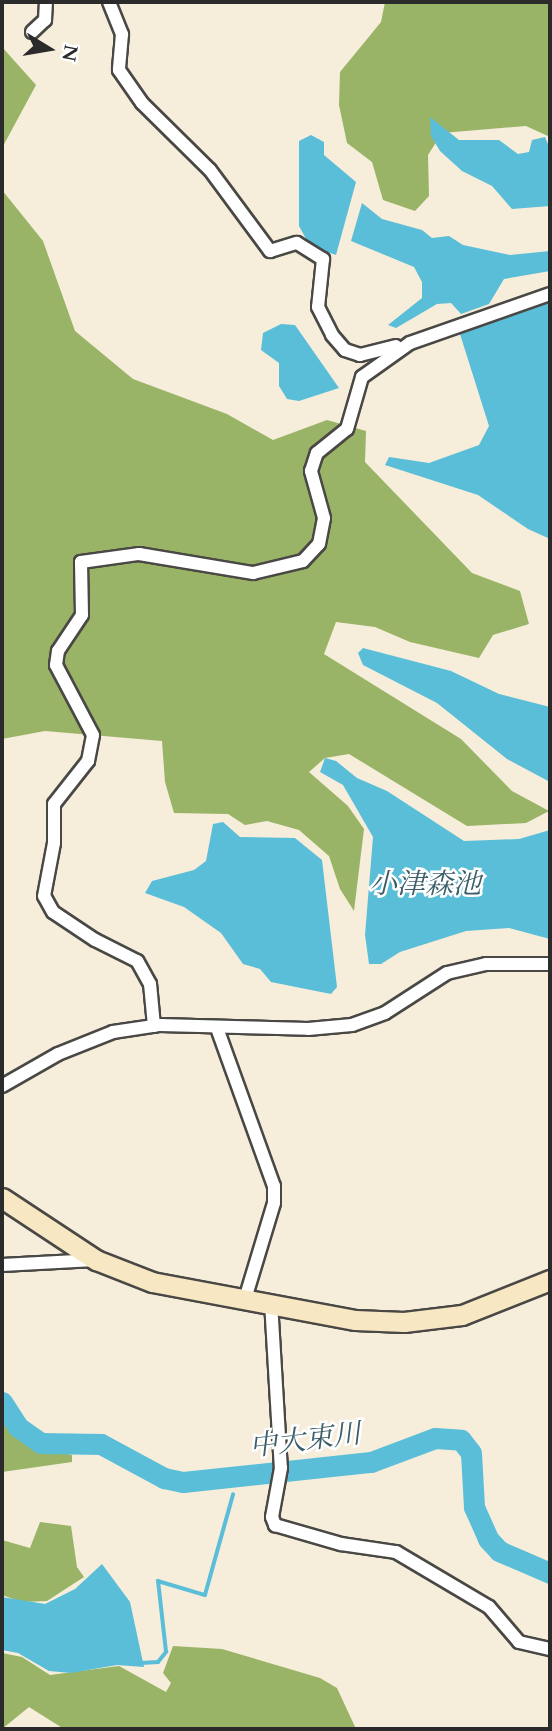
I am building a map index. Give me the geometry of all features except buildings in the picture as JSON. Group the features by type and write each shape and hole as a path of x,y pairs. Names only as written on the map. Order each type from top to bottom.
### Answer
{"street":[{"path":"32,32 46,20 46,2"},
{"path":"109,2 122,34 120,69 142,103 210,170 270,251 297,243 323,259 318,307 345,350 360,355 410,344 550,294"},
{"path":"154,1026 150,984 137,961 95,940 52,912 44,896 54,843 54,804 88,761 93,735 56,665 58,651 82,615 81,562 139,554 253,573 303,561 319,544 324,517 311,471 317,453 347,429 362,377 410,344"},
{"path":"2,1086 92,1040 154,1026 217,1028 352,1025 385,1013 447,973 486,964 550,964"},
{"path":"217,1028 275,1186 274,1203 246,1296"},
{"path":"2,1198 96,1260 152,1283 246,1296 355,1320 404,1322 462,1315 550,1280"},
{"path":"2,1265 96,1260"},
{"path":"271,1302 281,1473 272,1517 275,1525 341,1544 396,1552 489,1607 519,1642 550,1649"}],"green space":[{"path":"385,2 550,2 550,137 526,126 442,133 428,155 429,196 415,211 383,200 372,162 347,143 339,105 340,72 381,22"},
{"path":"2,47 36,85 2,148"},
{"path":"2,190 43,241 75,331 133,379 227,414 273,440 327,420 366,431 365,462 472,573 520,591 529,624 493,635 479,658 410,642 375,627 336,622 324,654 461,739 512,791 549,811 526,823 467,826 349,754 325,758 309,772 348,806 364,829 354,911 340,889 329,856 299,830 267,821 245,825 228,814 174,813 165,782 162,741 45,731 2,739"},
{"path":"2,1416 45,1448 72,1455 72,1462 2,1472"},
{"path":"40,1522 71,1526 77,1567 84,1577 47,1601 22,1602 2,1595 2,1540 30,1548"},
{"path":"173,1646 222,1649 320,1678 337,1688 356,1729 64,1729 29,1707 2,1729 2,1653 22,1657 50,1675 119,1666 166,1692 171,1683 163,1673"}],"water":[{"path":"430,117 459,140 499,140 518,154 529,152 532,140 545,137 550,149 550,206 512,209 492,186 462,171 440,151 431,136"},
{"path":"311,135 324,142 324,155 356,182 336,255 310,246 299,226 299,141"},
{"path":"362,203 382,219 422,230 432,238 449,236 463,245 510,255 550,251 550,271 504,279 489,304 461,314 451,303 437,304 396,328 388,325 422,298 422,282 414,267 351,241"},
{"path":"550,303 550,539 528,529 478,495 385,465 389,457 429,463 479,445 489,426 459,331 504,310"},
{"path":"281,324 295,325 339,388 299,401 287,399 279,386 279,363 261,350 263,333"},
{"path":"363,648 451,671 499,694 550,707 550,782 507,759 437,703 363,665 358,653"},
{"name":"小津森池","path":"325,758 336,761 357,778 387,791 464,841 519,839 550,830 550,939 509,928 466,931 400,952 381,964 369,964 365,935 373,837 343,785 320,772"},
{"path":"223,822 240,837 295,838 322,860 337,987 331,994 271,982 260,969 243,964 221,933 184,907 145,893 152,881 194,870 206,861 213,824"},
{"path":"102,1564 130,1602 144,1667 117,1665 71,1673 49,1671 18,1653 2,1650 2,1597 45,1604 75,1589"}],"waterway":[{"name":"中大束川","path":"2,1402 18,1427 41,1443 101,1444 164,1478 183,1482 371,1462 435,1438 461,1440 471,1453 474,1507 488,1539 499,1551 550,1573"},
{"name":"中大束川","path":"237,1480 239,1475"},
{"path":"141,1663 158,1662 166,1652 158,1581 205,1595 233,1495"}]}
